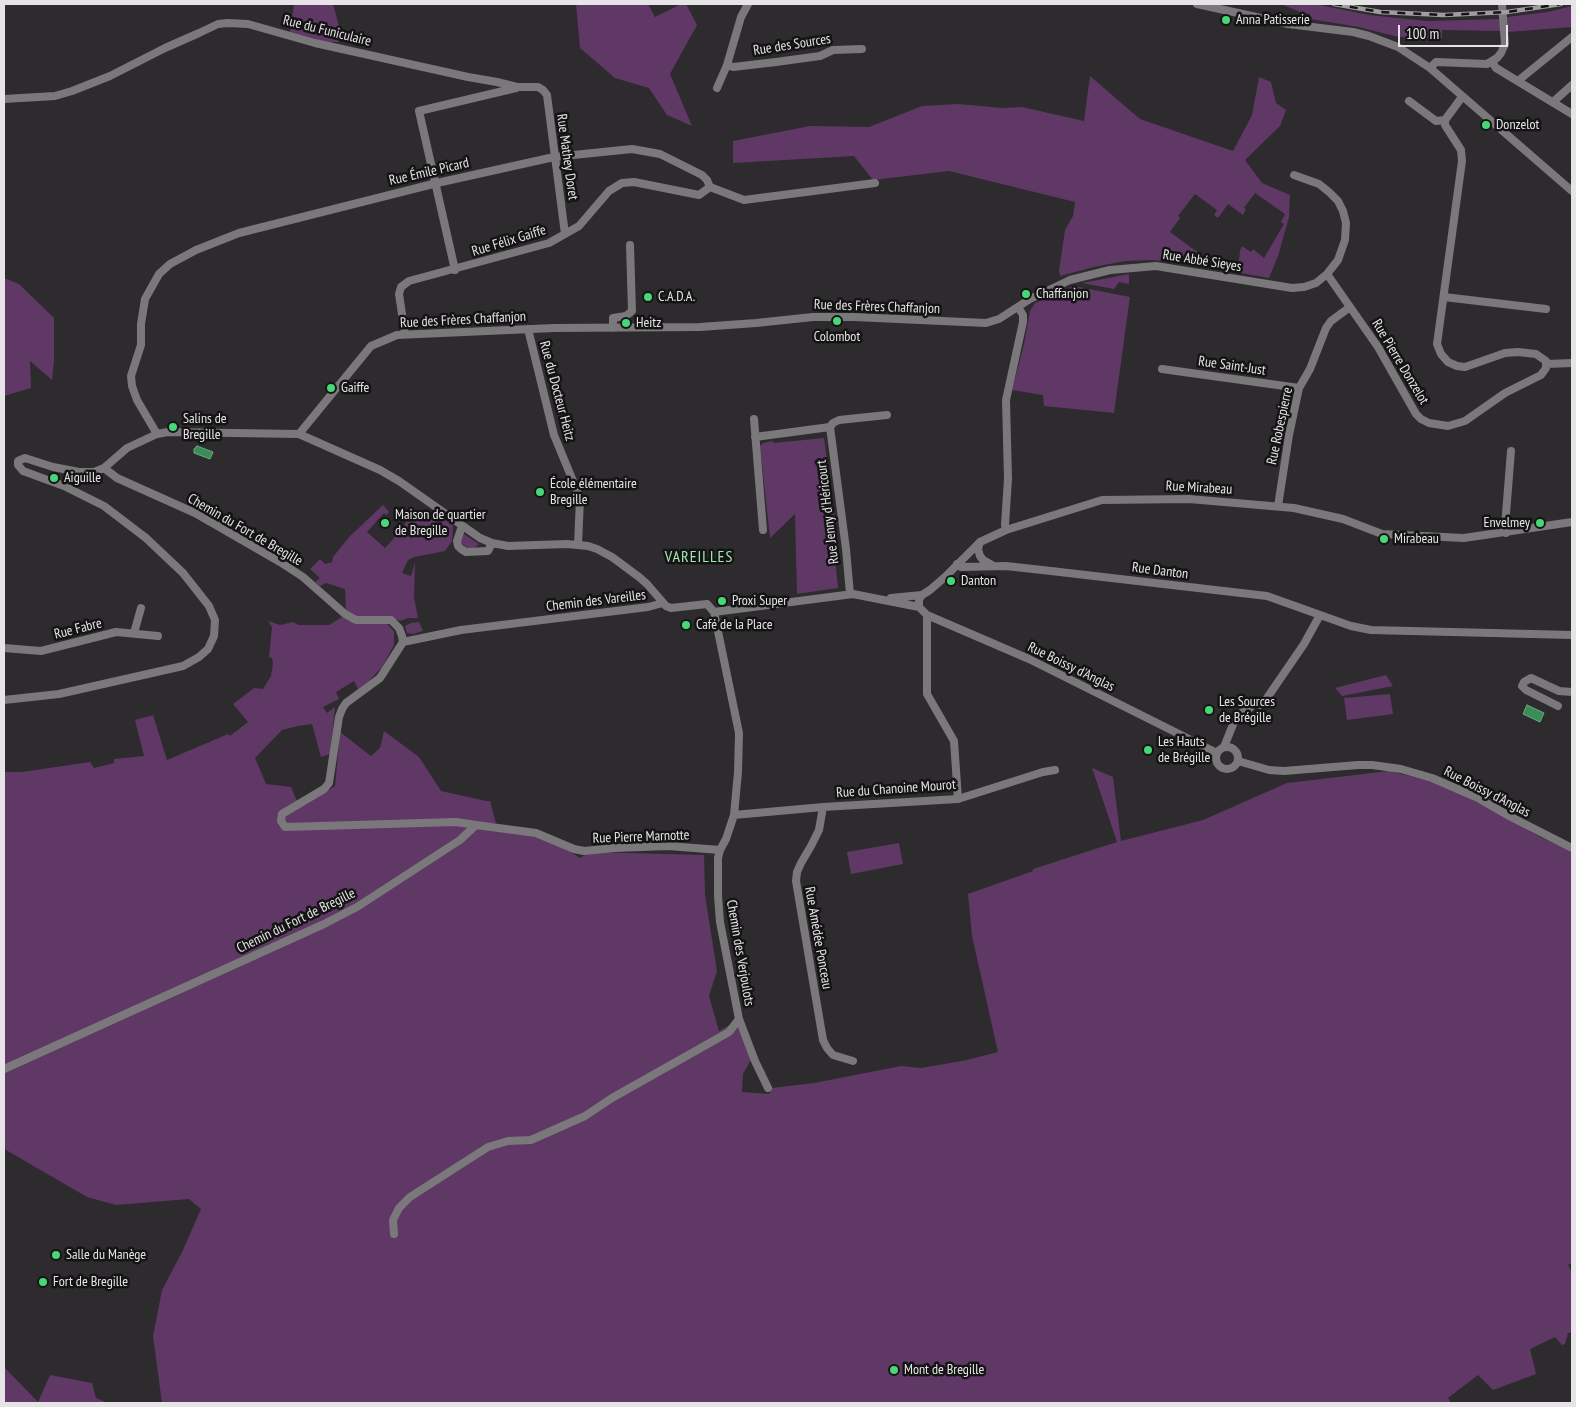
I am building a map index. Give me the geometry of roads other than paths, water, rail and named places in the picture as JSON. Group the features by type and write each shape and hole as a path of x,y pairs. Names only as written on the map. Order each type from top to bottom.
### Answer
{"street":[{"name":"Rue des Sources","path":"717,88 727,64 741,17 748,4"},
{"path":"1197,4 1288,24 1369,36 1398,46 1430,68 1572,191"},
{"path":"1430,68 1436,62 1487,64 1492,62 1502,53 1505,44 1502,4"},
{"name":"Rue du Funiculaire","path":"4,99 55,96 72,91 110,76 199,32 218,24 228,23 248,24 347,50 517,87 538,87"},
{"path":"1519,80 1572,36"},
{"name":"Rue des Sources","path":"727,64 733,67 820,56 834,50 862,49"},
{"path":"1492,62 1496,68 1519,80 1572,114"},
{"path":"1553,102 1572,85"},
{"path":"455,270 437,183 419,111 517,87"},
{"name":"Rue Mathey Doret","path":"538,87 547,95 565,234"},
{"path":"1410,101 1436,121 1445,120 1462,97"},
{"path":"1445,120 1461,150 1462,161 1437,344 1441,354 1448,362 1465,367 1505,354 1518,352 1536,354 1545,359 1546,364 1572,363"},
{"name":"Rue Émile Picard","path":"157,434 134,393 131,376 141,345 141,324 145,299 158,274 170,264 196,250 239,233 437,183 554,157 632,149 660,154 702,175 707,180 710,188 744,200 875,183"},
{"path":"1294,175 1319,184 1338,201 1343,211 1346,231 1342,250 1338,260 1327,274"},
{"name":"Rue Félix Gaiffe","path":"405,334 399,294 402,287 409,281 549,243 579,226 608,191 622,183 634,182 698,195 710,188"},
{"path":"613,328 613,318 626,316 632,311 630,245"},
{"name":"Rue Abbé Sieyes","path":"1070,280 1110,270 1156,266 1292,288 1316,283 1327,274"},
{"name":"Rue Pierre Donzelot","path":"1327,274 1378,347 1416,414 1429,423 1448,426 1465,421 1505,393 1537,378 1546,368 1546,364"},
{"name":"Rue des Frères Chaffanjon","path":"299,434 371,346 397,334 528,329 700,327 756,324 822,316 854,316 979,324 999,319 1030,298 1070,280"},
{"path":"1444,297 1546,309"},
{"path":"1006,530 1008,479 1006,400 1023,322 1023,315 1018,307"},
{"name":"Rue Robespierre","path":"1278,506 1289,435 1299,388 1310,369 1326,328 1350,307"},
{"name":"Rue du Docteur Heitz","path":"528,329 554,435 580,498 578,545"},
{"name":"Rue Saint-Just","path":"1162,369 1299,388"},
{"path":"755,437 830,427 839,420 887,415"},
{"path":"754,420 763,530"},
{"name":"Rue Jenny d'Héricourt","path":"830,427 850,594"},
{"path":"4,700 59,694 183,666 199,657 208,649 214,636 214,620 209,606 183,573 146,538 104,506 64,486 23,471 18,464 18,460 25,458 79,472 94,472 104,468 127,448 157,434 168,432 299,434 380,470 399,481 480,538 508,546 578,545 597,549 612,557 647,584 663,603"},
{"path":"1506,533 1511,451"},
{"name":"Chemin du Fort de Bregille","path":"104,468 116,478 195,513 272,558 302,577 345,614 356,620 391,620 398,628 403,642"},
{"name":"Rue Mirabeau","path":"920,601 980,542 1006,530 1102,500 1188,499 1278,506 1343,519 1382,534 1464,538 1572,522"},
{"path":"462,526 457,541 458,546 466,552 488,551 492,542"},
{"path":"980,542 978,549 980,556 983,560 994,566"},
{"name":"Rue Danton","path":"957,564 961,567 994,566 1052,571 1267,596 1351,626 1371,630 1572,635"},
{"name":"Chemin des Vareilles","path":"403,642 461,630 648,607 663,603 671,608 707,604 714,612 850,594 920,601"},
{"name":"Chemin des Vareilles","path":"876,598 920,601"},
{"name":"Rue Boissy d'Anglas","path":"920,601 927,615 1029,659 1217,753"},
{"path":"134,633 141,608"},
{"name":"Chemin des Verjoulots","path":"714,612 739,733 734,815 718,858 720,922 739,1019 755,1061 768,1088"},
{"path":"927,615 927,694 954,740 958,799"},
{"path":"1260,705 1267,698 1304,644 1320,615"},
{"name":"Rue Fabre","path":"4,648 41,651 116,632 158,636"},
{"path":"403,642 380,678 342,709 338,717 330,779 327,786 285,811 282,814 281,821 285,827 456,822 476,825"},
{"path":"1558,706 1526,690 1522,686 1524,682 1531,678 1559,691 1572,692"},
{"path":"1224,747 1228,746 1235,749 1238,755 1238,761 1232,768 1225,769 1218,765 1217,753 1224,747 1234,722 1241,713 1250,708"},
{"name":"Rue Boissy d'Anglas","path":"1238,761 1276,771 1365,765 1401,769 1432,778 1478,798 1510,818 1572,848"},
{"name":"Rue du Chanoine Mourot","path":"734,815 822,807 958,799 1043,772 1055,770"},
{"name":"Rue Amédée Ponceau","path":"822,807 819,830 801,863 796,881 823,1040 833,1055 853,1061"},
{"name":"Chemin du Fort de Bregille","path":"4,1069 357,907 460,840 476,825"},
{"name":"Rue Pierre Marnotte","path":"476,825 536,833 574,849 584,851 668,846 720,850"},
{"path":"394,1234 393,1220 404,1203 424,1187 488,1147 508,1141 531,1140 585,1116 612,1098 729,1032 739,1019"}],"railway":[{"path":"1334,4 1380,12 1444,15 1507,12 1561,4"}],"place":[{"name":"Anna Patisserie","path":"1226,20"},
{"name":"Donzelot","path":"1486,125"},
{"name":"Chaffanjon","path":"1026,294"},
{"name":"C.A.D.A.","path":"648,297"},
{"name":"Colombot","path":"837,321"},
{"name":"Heitz","path":"626,323"},
{"name":"Gaiffe","path":"331,388"},
{"name":"Salins de Bregille","path":"173,427"},
{"name":"Aiguille","path":"54,478"},
{"name":"École élémentaire Bregille","path":"540,492"},
{"name":"Maison de quartier de Bregille","path":"385,523"},
{"name":"Envelmey","path":"1540,523"},
{"name":"Mirabeau","path":"1384,539"},
{"name":"Danton","path":"951,581"},
{"name":"Proxi Super","path":"722,601"},
{"name":"Café de la Place","path":"686,625"},
{"name":"Les Sources de Brégille","path":"1209,710"},
{"name":"Les Hauts de Brégille","path":"1148,750"},
{"name":"Salle du Manège","path":"56,1255"},
{"name":"Fort de Bregille","path":"43,1282"},
{"name":"Mont de Bregille","path":"894,1370"}],"district":[{"name":"VAREILLES","path":"699,557"}]}
